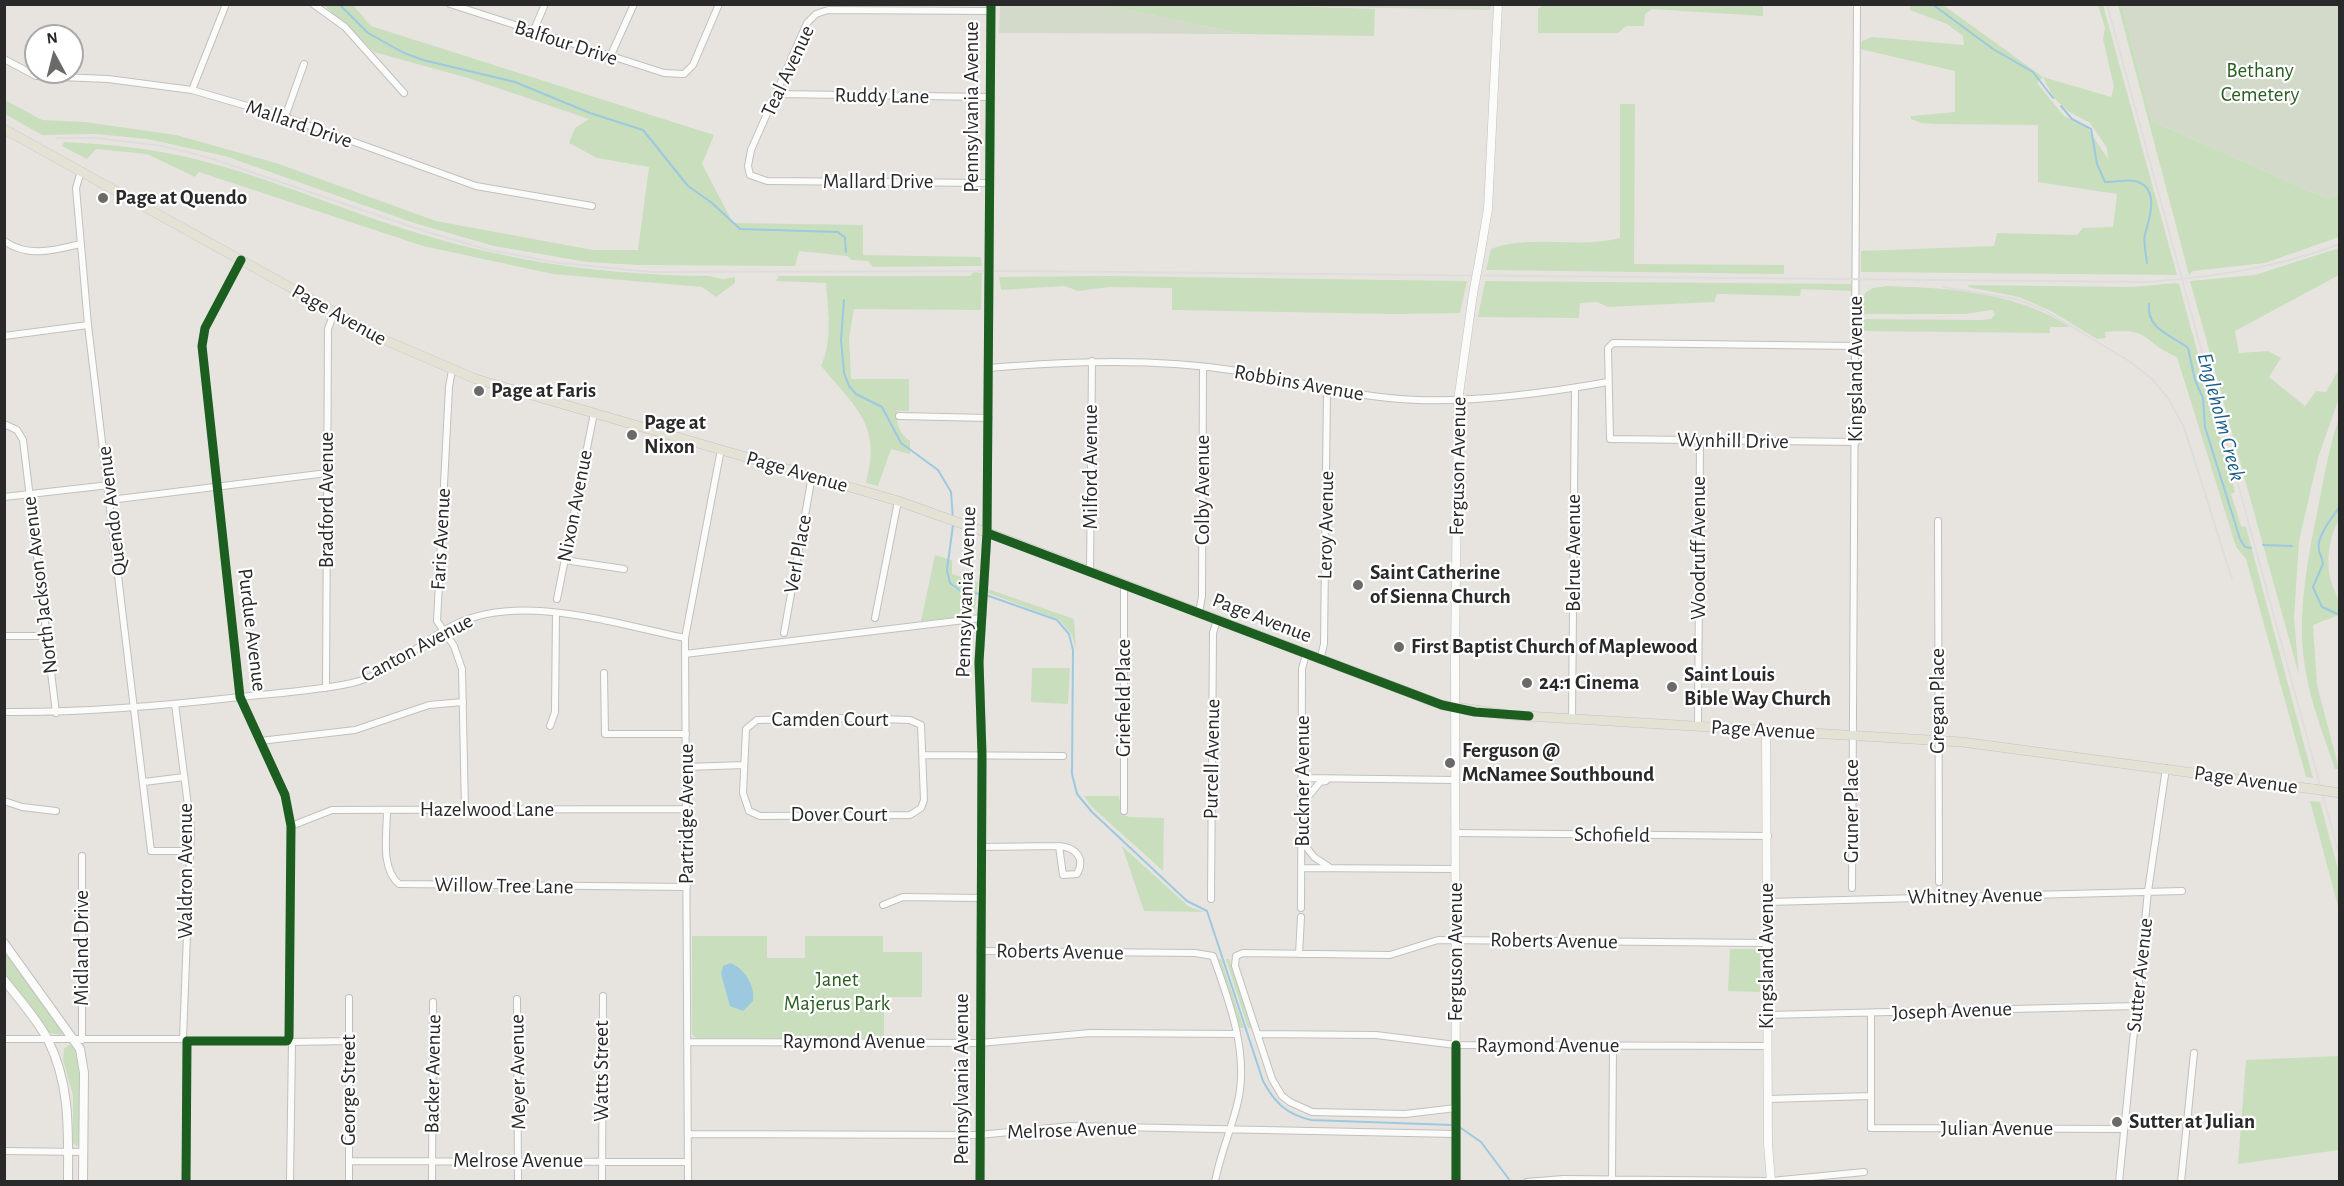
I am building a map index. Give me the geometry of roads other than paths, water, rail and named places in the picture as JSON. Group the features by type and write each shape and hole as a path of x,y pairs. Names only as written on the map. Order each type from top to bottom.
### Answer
{"main road":[{"name":"Page Avenue","path":"4,129 334,313 387,341 452,370 897,501 1455,709 1572,719 1938,740 2166,768 2340,793"},
{"path":"4,943 78,1039 84,1073 83,1182"},
{"path":"4,980 48,1040 67,1097 68,1182"}],"street":[{"path":"192,90 226,4"},
{"path":"313,4 345,27 404,93"},
{"name":"Balfour Drive","path":"450,4 664,74 684,74 693,65 719,4"},
{"path":"533,32 546,4"},
{"path":"610,57 634,4"},
{"name":"Ferguson Avenue","path":"1456,1182 1455,709 1458,401 1488,209 1498,4"},
{"name":"Kingsland Avenue","path":"1853,735 1857,4"},
{"name":"Teal Avenue","path":"766,182 750,175 748,166 751,150 807,23 816,14 835,10 991,8"},
{"name":"Pennsylvania Avenue","path":"980,1182 981,618 987,533 989,418 991,8"},
{"name":"Mallard Drive","path":"4,59 36,76 108,79 192,90 285,117 476,186 592,206"},
{"path":"285,117 304,64"},
{"name":"Ruddy Lane","path":"776,94 989,97"},
{"name":"Quendo Avenue","path":"81,171 76,188 88,325 109,484 151,851 189,851"},
{"name":"Mallard Drive","path":"766,182 989,183"},
{"path":"4,241 12,247 31,252 80,244"},
{"name":"Purdue Avenue","path":"241,260 205,328 202,340 240,697 285,795 291,826 290,1182"},
{"name":"Bradford Avenue","path":"326,688 328,328 334,313"},
{"path":"4,336 88,325"},
{"path":"1608,382 1610,344 1856,346"},
{"name":"Robbins Avenue","path":"989,368 1092,362 1203,367 1262,375 1327,390 1415,400 1458,401 1575,388 1608,382"},
{"name":"Milford Avenue","path":"1090,572 1092,362"},
{"name":"Colby Avenue","path":"1199,613 1202,596 1203,367"},
{"name":"Faris Avenue","path":"452,370 449,387 437,621 458,653 463,679 465,810"},
{"name":"Wynhill Drive","path":"1608,382 1610,439 1700,442 1856,442"},
{"name":"Belrue Avenue","path":"1572,719 1575,388"},
{"name":"Leroy Avenue","path":"1320,660 1324,644 1327,390"},
{"name":"Nixon Avenue","path":"557,599 594,413"},
{"path":"899,416 989,418"},
{"name":"North Jackson Avenue","path":"4,424 21,434 26,458 56,713"},
{"name":"Woodruff Avenue","path":"1698,726 1700,442"},
{"name":"Partridge Avenue","path":"688,1182 685,638 721,450"},
{"path":"110,500 327,473"},
{"name":"Verl Place","path":"783,633 812,476"},
{"path":"4,497 109,484"},
{"path":"875,618 897,501"},
{"name":"Gregan Place","path":"1938,521 1939,882"},
{"path":"564,560 624,569"},
{"name":"Griefield Place","path":"1124,585 1124,811"},
{"name":"Canton Avenue","path":"4,712 56,713 175,704 326,688 354,682 378,673 443,631 468,618 506,610 556,613 685,638"},
{"path":"550,726 555,712 556,613"},
{"path":"685,654 981,618"},
{"name":"Purcell Avenue","path":"1211,899 1214,633 1217,620"},
{"path":"4,636 46,636"},
{"name":"Buckner Avenue","path":"1301,908 1303,868 1302,669 1306,654"},
{"path":"604,673 605,734 686,735"},
{"path":"260,741 355,730 429,705 463,702"},
{"name":"Waldron Avenue","path":"175,704 190,829 185,1040 186,1182"},
{"name":"Camden Court","path":"744,765 746,729 758,720 848,718 910,720 921,725 924,755"},
{"name":"Kingsland Avenue","path":"1766,730 1767,1047 1771,1181"},
{"name":"Gruner Place","path":"1852,888 1853,735"},
{"path":"924,755 1063,756"},
{"name":"Dover Court","path":"744,765 743,794 746,807 760,816 910,815 921,808 924,800 924,755"},
{"path":"687,767 744,765"},
{"name":"Sutter Avenue","path":"2118,1182 2148,891 2166,768"},
{"path":"144,782 184,777"},
{"path":"1303,778 1456,780"},
{"path":"1302,805 1320,782 1335,779"},
{"path":"4,801 22,807 56,811"},
{"name":"Hazelwood Lane","path":"291,826 332,810 687,809"},
{"name":"Willow Tree Lane","path":"387,810 387,863 392,879 399,885 687,887"},
{"name":"Schofield","path":"1456,833 1768,836"},
{"path":"1303,841 1314,857 1332,868"},
{"path":"981,847 1059,846 1074,850 1079,855 1080,868 1077,874 1064,874 1059,846"},
{"name":"Midland Drive","path":"78,1039 82,856"},
{"path":"1303,868 1456,869"},
{"name":"Whitney Avenue","path":"1767,902 2182,891"},
{"path":"883,904 903,897 980,898"},
{"path":"1299,954 1301,916"},
{"name":"Roberts Avenue","path":"1258,1034 1235,966 1236,956 1243,953 1390,955 1431,941 1456,940 1767,943"},
{"name":"Roberts Avenue","path":"980,951 1195,953 1213,956 1236,1034"},
{"name":"Watts Street","path":"602,1182 603,996"},
{"name":"George Street","path":"349,998 349,1182"},
{"name":"Meyer Avenue","path":"517,999 518,1182"},
{"name":"Backer Avenue","path":"432,1182 433,1002"},
{"name":"Joseph Avenue","path":"1767,1015 2136,1006"},
{"path":"1768,1099 1870,1096 1871,1014"},
{"name":"Raymond Avenue","path":"687,1042 980,1043 1090,1033 1236,1034"},
{"path":"1215,1182 1241,1086 1241,1053 1236,1034"},
{"path":"1258,1034 1277,1089 1290,1102 1306,1110 1319,1113 1405,1114 1456,1108"},
{"name":"Raymond Avenue","path":"1258,1034 1376,1035 1456,1045 1767,1047"},
{"path":"4,1039 349,1041"},
{"path":"1612,1180 1613,1046"},
{"path":"2181,1182 2194,1053"},
{"name":"Julian Avenue","path":"1870,1096 1871,1128 2123,1130"},
{"name":"Melrose Avenue","path":"688,1134 979,1135 1070,1126 1456,1129"},
{"path":"4,1151 83,1152"},
{"name":"Melrose Avenue","path":"349,1161 688,1162"},
{"path":"1527,1182 1771,1181 1864,1172"}],"water":[{"path":"730,963 744,973 751,984 753,1001 743,1011 730,1006 721,974 723,966"}],"waterway":[{"path":"339,4 368,33 404,53 423,60 515,82 590,113 643,130 688,186 712,203 740,229 838,232 845,238 846,252"},
{"name":"Engleholm Creek","path":"1932,4 1993,49 2033,72 2053,98"},
{"name":"Engleholm Creek","path":"2061,106 2072,119 2091,129 2097,164 2105,182 2135,181 2145,186 2149,192 2151,206 2144,241 2147,263"},
{"path":"844,300 841,340 844,373 849,386 856,394 882,407 901,443 938,470 951,492 953,519"},
{"name":"Engleholm Creek","path":"2149,304 2151,320 2167,335 2188,348 2195,380 2203,398 2205,427 2240,539 2245,547 2251,548"},
{"name":"Engleholm Creek","path":"2340,506 2320,539 2319,552 2323,564 2313,587 2322,607 2340,615"},
{"path":"953,525 947,570 950,583 961,591 981,594"},
{"name":"Engleholm Creek","path":"2263,545 2292,546"},
{"path":"986,595 1057,620 1069,634 1073,650 1072,774 1077,794 1092,812 1187,901 1207,911 1263,1081 1272,1096 1288,1111 1311,1120 1452,1125"},
{"path":"1458,1126 1481,1142 1511,1182"}],"tram line":[{"path":"2107,4 2340,858"}],"railway":[{"path":"57,138 96,138 163,146 210,158 427,232 489,250 559,263 652,272 1014,271 2146,282 2244,270 2293,259 2340,244"},
{"path":"1943,287 2016,299 2044,310 2129,361 2152,379 2168,398 2184,427 2232,579"}],"place":[{"name":"Page at Quendo","path":"103,198"},
{"name":"Page at Faris","path":"479,391"},
{"name":"Page at Nixon","path":"632,435"},
{"name":"Saint Catherine of Sienna Church","path":"1358,585"},
{"name":"First Baptist Church of Maplewood","path":"1399,647"},
{"name":"24:1 Cinema","path":"1527,683"},
{"name":"Saint Louis Bible Way Church","path":"1672,687"},
{"name":"Ferguson @ McNamee Southbound","path":"1450,763"},
{"name":"Sutter at Julian","path":"2117,1122"}],"park label":[{"name":"Bethany Cemetery","path":"2260,83"},
{"name":"Janet Majerus Park","path":"837,992"}]}
